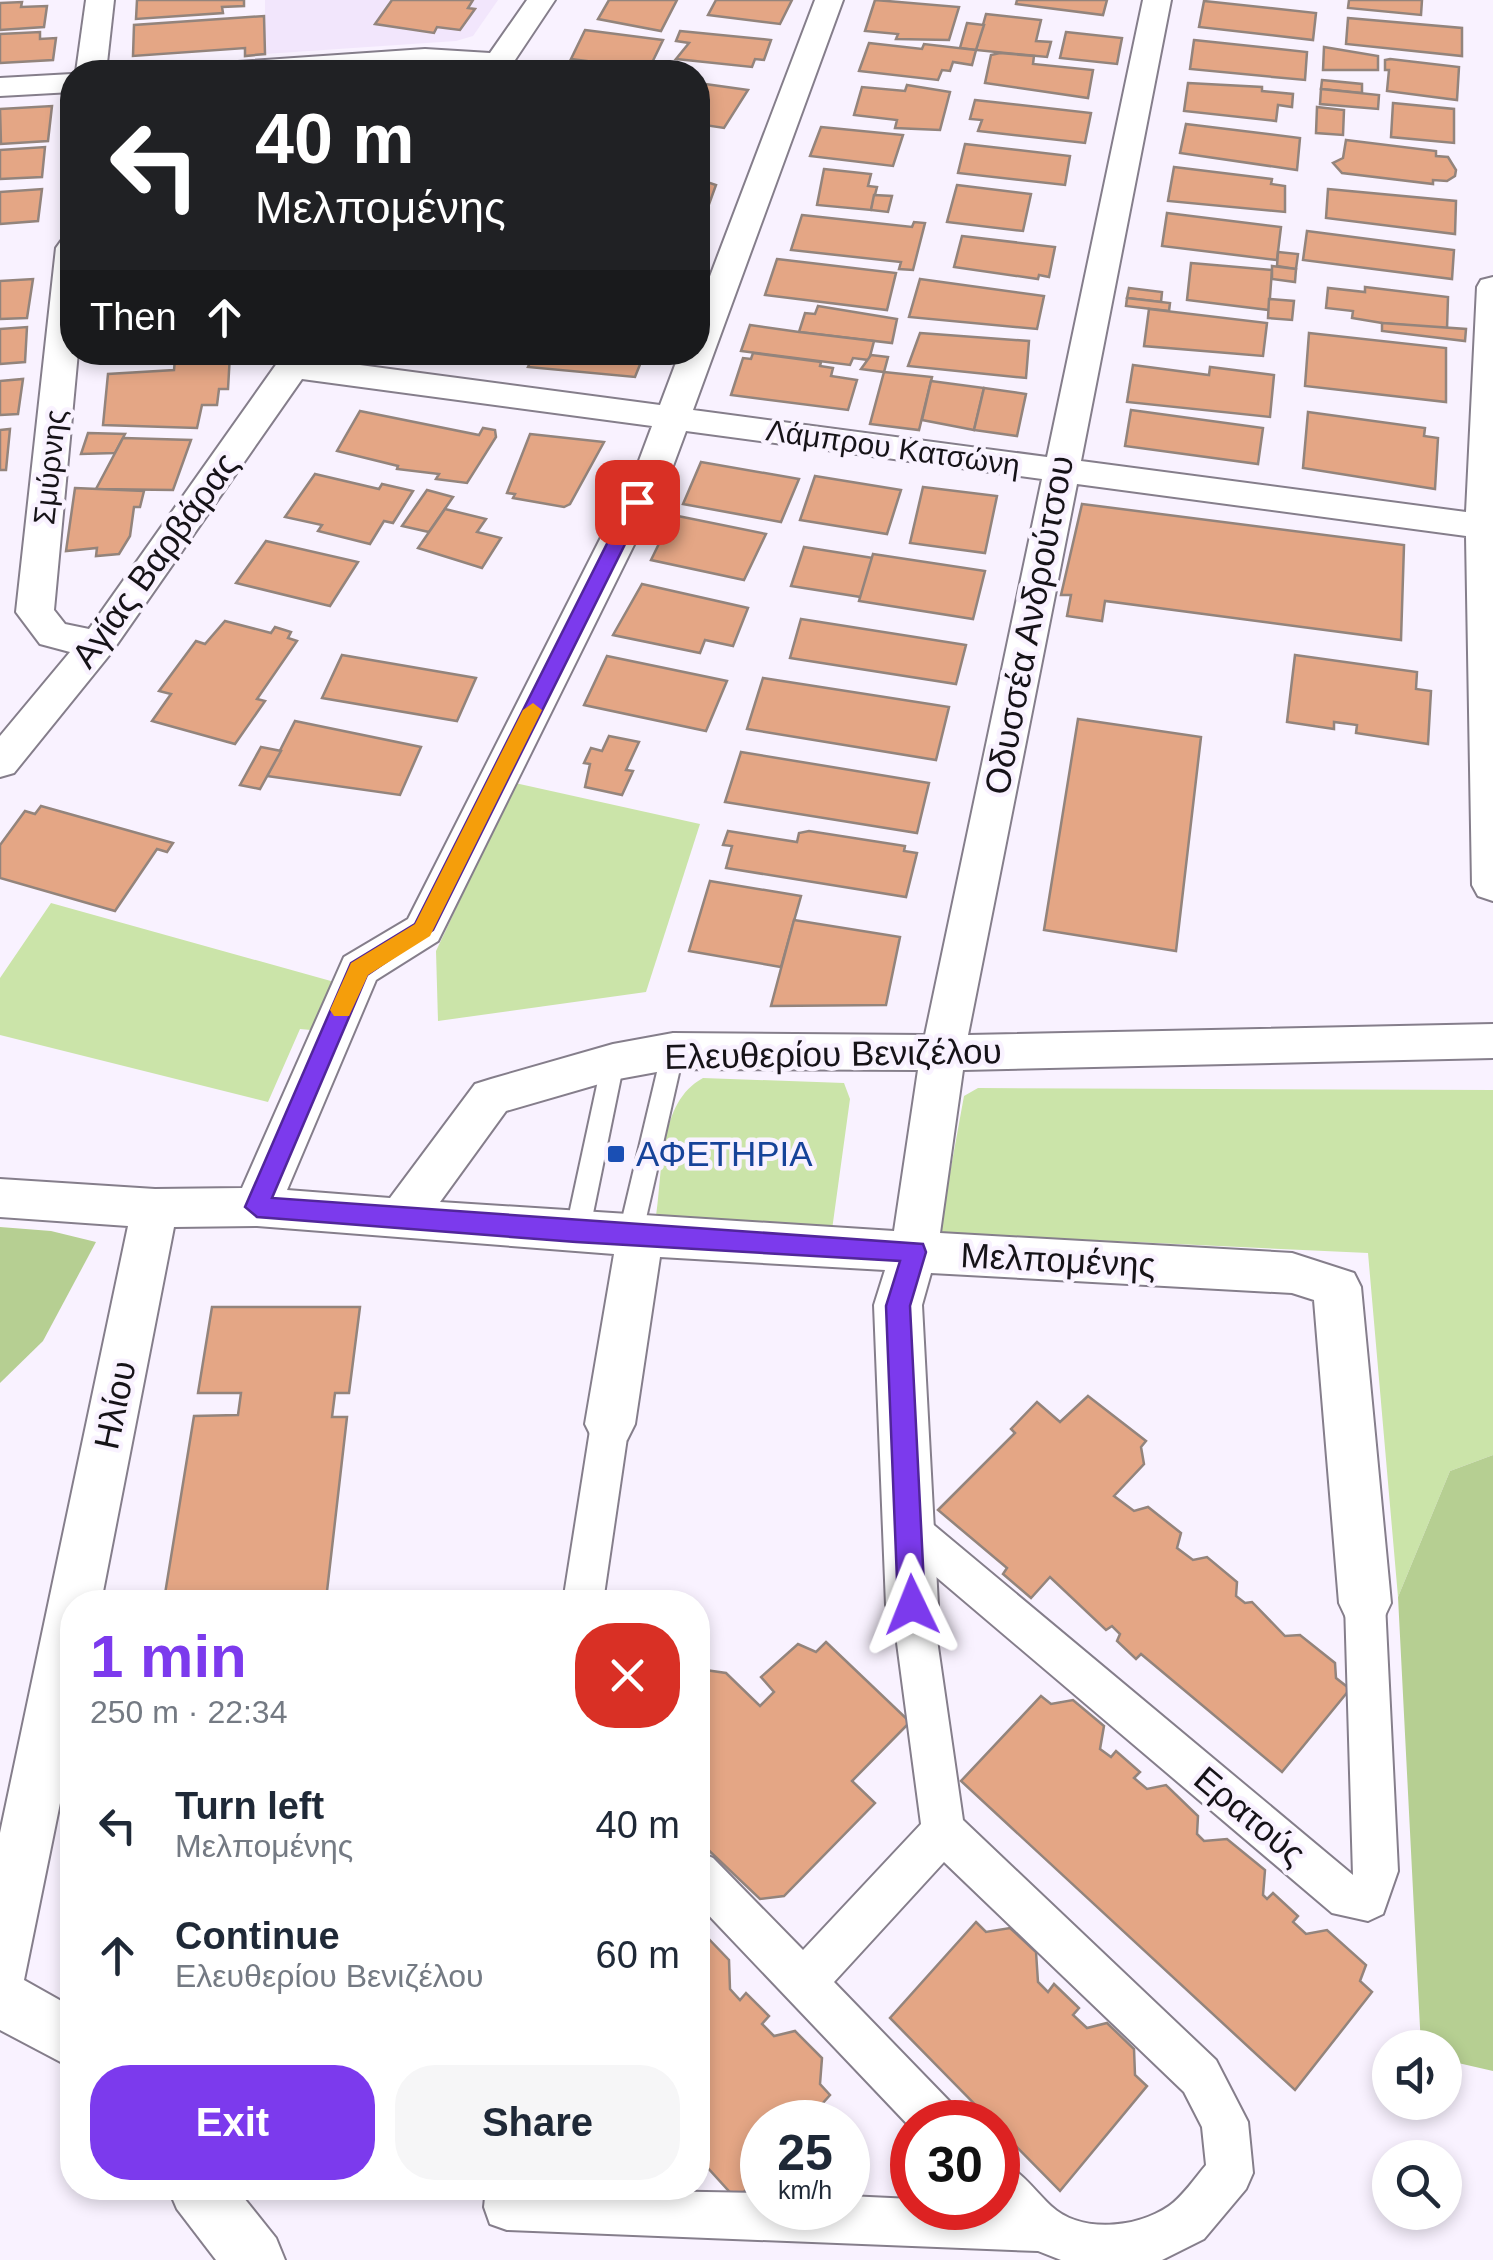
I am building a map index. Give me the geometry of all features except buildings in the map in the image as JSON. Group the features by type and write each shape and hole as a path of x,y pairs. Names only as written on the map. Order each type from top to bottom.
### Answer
{"street":[{"path":"92,60 100,0"},
{"path":"501,60 541,0"},
{"path":"710,322 829,0"},
{"name":"Οδυσσέα Ανδρούτσου","path":"912,1605 898,1306 914,1252 944,1053 1157,0"},
{"path":"396,60 439,60"},
{"path":"0,88 60,84"},
{"path":"1493,287 1489,527 1493,886"},
{"name":"Σμύρνης","path":"60,365 35,612 53,635 98,644"},
{"name":"Αγίας Βαρβάρας","path":"5,753 98,644 294,365"},
{"name":"Λάμπρου Κατσώνη","path":"330,365 674,419 1489,527"},
{"path":"257,1207 359,969 422,930 646,484 694,365"},
{"name":"Ελευθερίου Βενιζέλου","path":"402,1218 490,1097 612,1062 672,1051 944,1053 1493,1041"},
{"path":"0,1198 155,1208 257,1207 402,1218"},
{"name":"Ηλίου","path":"77,1590 155,1208"},
{"name":"Μελπομένης","path":"402,1218 635,1236 1292,1273 1337,1287 1365,1603"},
{"path":"585,1590 635,1236"},
{"name":"Ερατούς","path":"909,1529 1347,1898 1368,1899 1376,1871 1365,1603"},
{"path":"508,2200 507,2207 1038,2226 1089,2248 1122,2248 1138,2247 1187,2222 1230,2172 1225,2122 1200,2076 943,1830 912,1605"},
{"path":"0,1969 60,1673"},
{"path":"803,1982 943,1830"},
{"path":"710,1886 917,2100"},
{"path":"0,1998 60,2032"},
{"path":"207,2200 254,2260"},
{"path":"1020,2207 1038,2226"}],"lane":[{"path":"635,1236 672,1051"},
{"path":"576,1232 612,1062"}],"shaded area":[{"path":"265,0 498,0 473,36 456,41 265,54"}],"green space":[{"path":"515,783 700,824 646,992 438,1021 436,951"},
{"path":"51,903 338,983 311,1030 300,1029 268,1102 0,1035 0,978"},
{"path":"703,1078 844,1083 850,1099 831,1237 656,1217 670,1121 688,1089"},
{"path":"978,1088 1493,1090 1493,1455 1450,1471 1398,1597 1368,1253 939,1233 964,1096"},
{"path":"0,1227 51,1231 96,1242 43,1341 0,1383"},
{"path":"1493,1455 1493,2071 1462,2064 1462,2030 1420,2030 1398,1597 1450,1471"}],"slow traffic":[{"path":"341,1010 359,969 390,946 422,930 533,710"}],"place":[{"name":"ΑΦΕΤΗΡΙΑ","path":"616,1154"}],"route":[{"path":"637,502 422,930 390,946 359,969 257,1207 576,1232 914,1252 898,1306 912,1605"}]}
